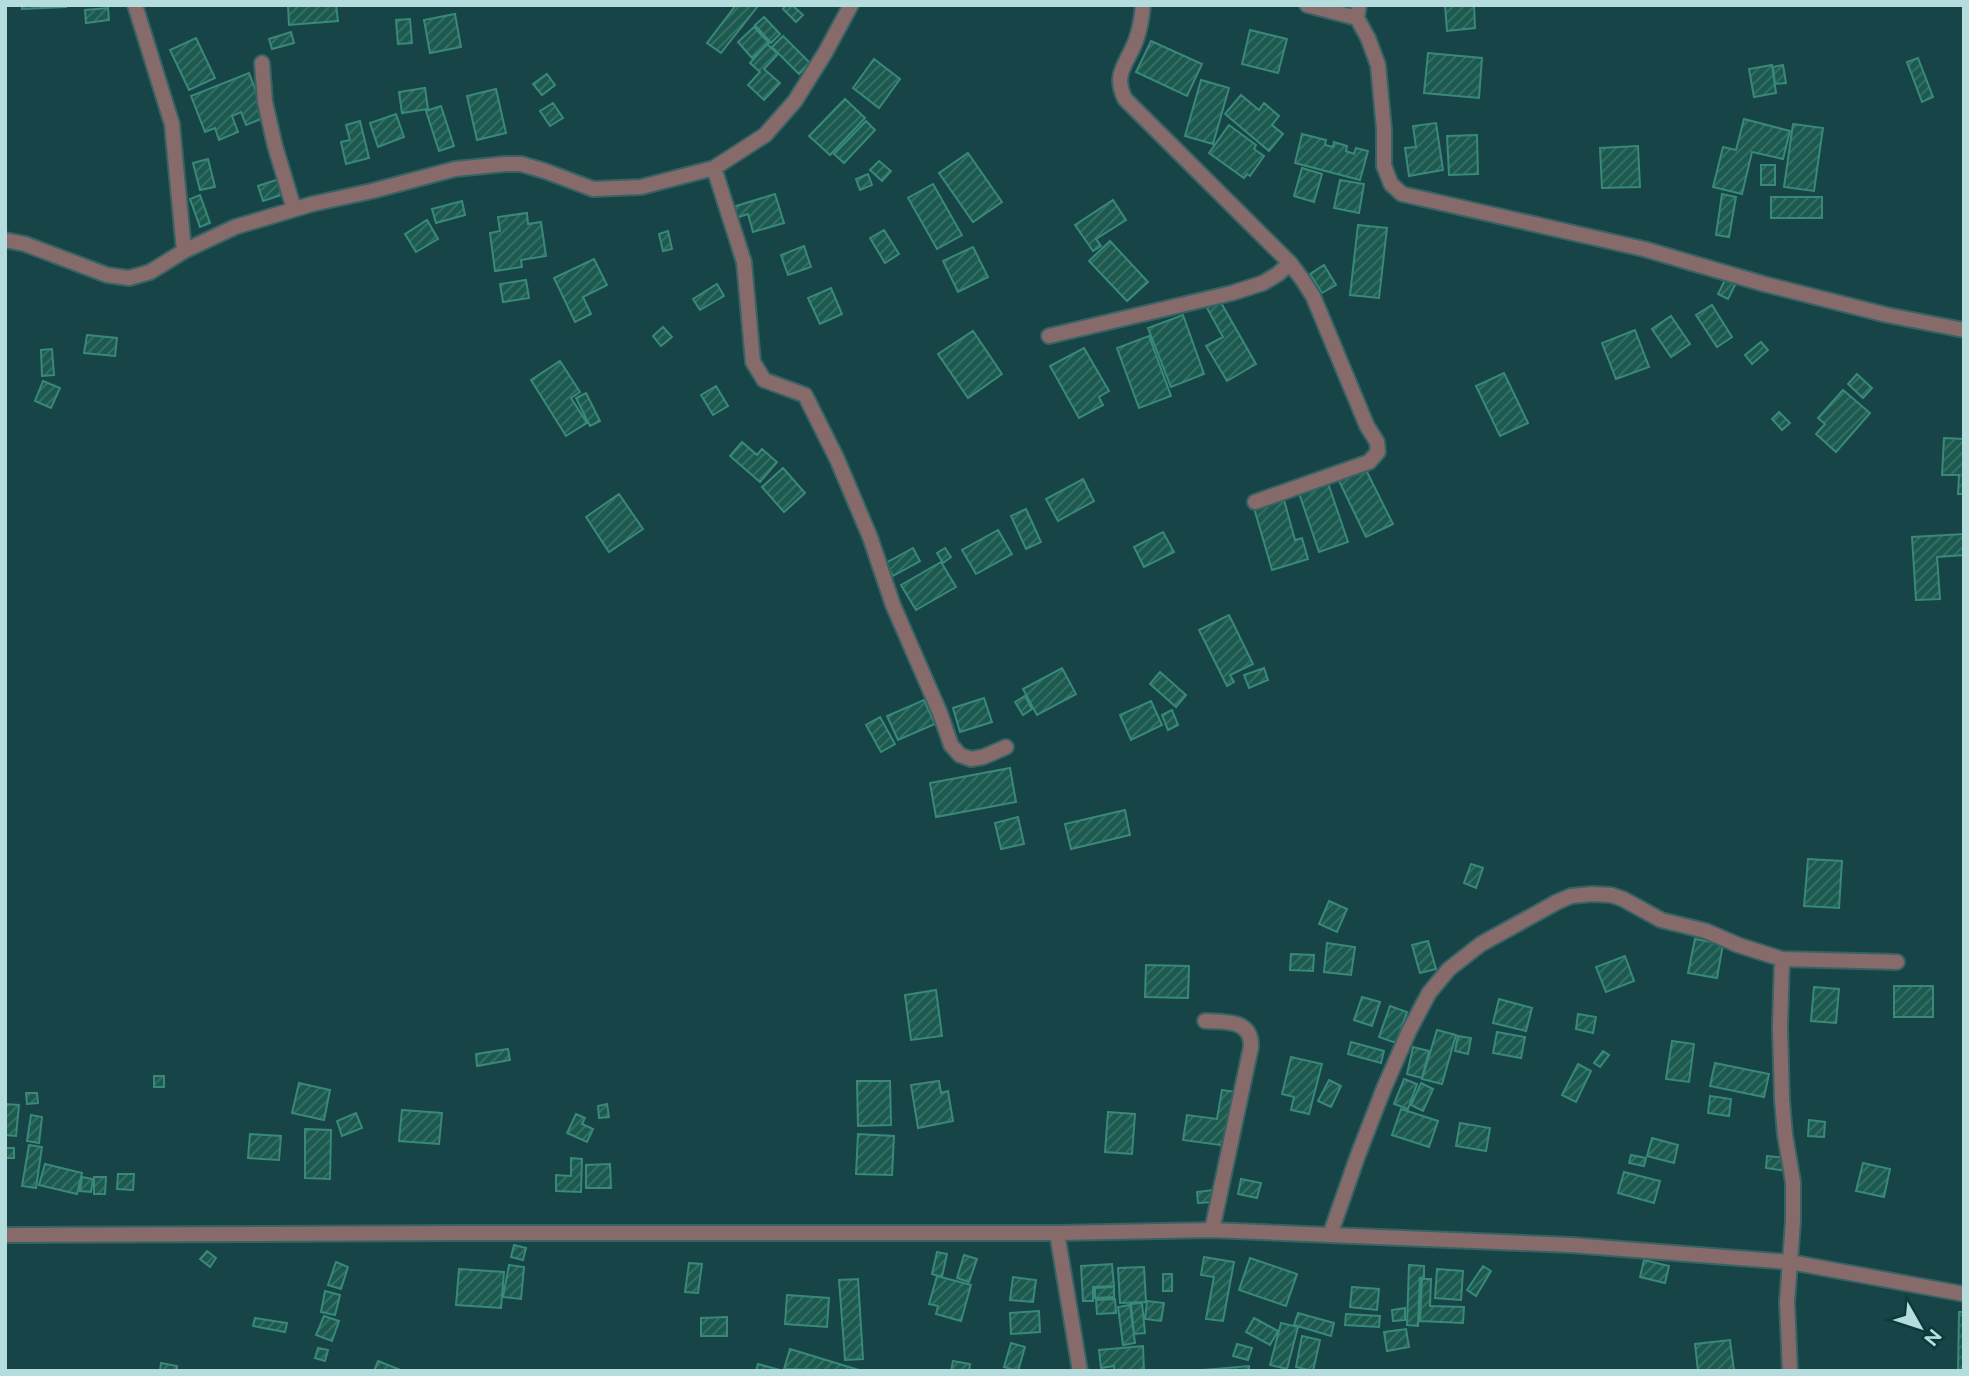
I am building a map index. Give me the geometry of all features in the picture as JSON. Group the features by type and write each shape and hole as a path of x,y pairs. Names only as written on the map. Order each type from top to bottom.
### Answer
{"street":[{"path":"135,5 172,124 184,251"},
{"path":"5,240 25,244 107,275 130,278 150,272 184,251 235,228 294,209 455,169 521,164 593,189 641,187 714,169 765,135 795,101 851,5"},
{"path":"1143,5 1136,40 1121,69 1119,88 1125,99 1290,263 1312,296 1357,403 1377,442 1378,452 1369,462 1255,502"},
{"path":"1307,5 1358,12 1378,65 1384,129 1384,166 1391,184 1402,194 1643,249 1874,312 1964,330"},
{"path":"262,63 275,146 294,209"},
{"path":"714,169 744,262 753,362 764,380 805,395 837,459 870,537 892,605 940,713 951,745 960,755 971,759 1006,747"},
{"path":"1049,336 1232,293 1263,283 1290,263"},
{"path":"1330,1234 1358,1155 1409,1031 1429,993 1449,969 1480,944 1557,902 1591,894 1611,895 1661,920 1706,931 1782,959 1897,962"},
{"path":"1782,959 1782,1100 1793,1182 1787,1302 1790,1371"},
{"path":"1205,1021 1233,1023 1246,1028 1252,1037 1212,1230"},
{"path":"5,1235 1058,1233 1212,1230 1571,1245 1790,1262 1964,1294"},
{"path":"1058,1233 1080,1371"}],"building":[{"path":"22,5 66,5 66,7 22,9"},
{"path":"288,5 336,5 338,21 289,25"},
{"path":"736,5 758,6 721,53 707,43"},
{"path":"786,5 792,5 803,15 796,22 783,9"},
{"path":"1445,5 1474,5 1475,28 1447,31"},
{"path":"108,8 109,20 86,23 85,10"},
{"path":"455,14 461,47 430,53 424,20"},
{"path":"764,17 780,34 771,43 755,25"},
{"path":"410,19 412,43 398,44 396,20"},
{"path":"754,27 769,43 752,58 738,42"},
{"path":"1250,30 1287,39 1278,73 1242,64"},
{"path":"291,32 294,43 272,49 269,39"},
{"path":"783,36 810,63 799,74 772,47"},
{"path":"196,38 215,78 189,90 170,50"},
{"path":"1151,41 1202,64 1187,96 1136,72"},
{"path":"767,44 778,54 764,69 780,83 764,100 748,85 760,72 750,63"},
{"path":"1428,53 1482,58 1479,98 1424,93"},
{"path":"1918,58 1933,97 1922,102 1907,62"},
{"path":"874,59 900,79 879,108 853,88"},
{"path":"1772,65 1776,93 1754,97 1749,69"},
{"path":"1783,65 1786,83 1775,84 1773,67"},
{"path":"249,73 266,117 246,125 241,112 232,116 238,132 219,140 215,128 205,132 191,96"},
{"path":"547,74 555,85 542,95 533,84"},
{"path":"1201,80 1229,88 1213,144 1185,136"},
{"path":"425,88 428,109 402,113 399,92"},
{"path":"496,89 506,133 477,140 467,96"},
{"path":"1241,95 1259,110 1264,103 1279,116 1272,125 1283,134 1269,151 1225,114"},
{"path":"845,99 865,118 830,155 809,136"},
{"path":"553,103 563,118 550,126 540,111"},
{"path":"441,106 454,146 439,151 426,111"},
{"path":"396,114 404,137 378,147 370,123"},
{"path":"1744,119 1790,131 1783,159 1752,152 1742,194 1713,187 1723,147 1736,150"},
{"path":"360,121 369,158 346,164 341,142 350,140 346,125"},
{"path":"866,121 875,130 844,163 834,154"},
{"path":"1436,123 1443,170 1409,176 1405,148 1416,147 1413,126"},
{"path":"1793,124 1823,128 1814,191 1784,187"},
{"path":"1229,125 1256,145 1254,149 1264,156 1250,176 1247,174 1244,178 1209,153"},
{"path":"1302,134 1326,140 1325,145 1333,147 1334,142 1347,146 1346,151 1354,154 1356,148 1368,151 1360,180 1295,163"},
{"path":"1477,135 1478,174 1449,175 1447,136"},
{"path":"1638,146 1640,187 1602,188 1600,148"},
{"path":"968,153 1002,202 973,222 939,173"},
{"path":"208,159 215,187 200,190 193,163"},
{"path":"879,161 891,171 882,181 870,170"},
{"path":"1761,165 1775,165 1775,185 1761,185"},
{"path":"1302,168 1322,174 1314,202 1294,196"},
{"path":"868,174 872,185 860,190 856,179"},
{"path":"279,179 284,194 263,201 258,186"},
{"path":"1340,180 1364,184 1359,213 1334,208"},
{"path":"933,184 962,235 937,249 908,198"},
{"path":"775,194 784,223 753,232 748,214 736,218 733,207"},
{"path":"1722,194 1736,197 1729,237 1716,235"},
{"path":"200,195 210,223 200,227 190,199"},
{"path":"1771,197 1822,197 1822,218 1771,218"},
{"path":"1113,200 1126,220 1096,239 1101,246 1093,251 1075,225"},
{"path":"462,201 465,215 436,223 432,209"},
{"path":"527,213 528,224 541,222 546,256 521,260 522,267 495,271 490,233 500,231 498,217"},
{"path":"427,220 438,239 416,252 405,234"},
{"path":"1358,225 1387,228 1379,298 1350,295"},
{"path":"884,230 899,254 885,263 870,238"},
{"path":"668,231 672,249 663,251 659,234"},
{"path":"1110,241 1148,282 1127,301 1089,261"},
{"path":"804,246 811,267 788,275 781,255"},
{"path":"973,247 988,277 958,292 943,261"},
{"path":"594,259 607,285 583,297 591,314 575,322 554,278"},
{"path":"1324,265 1336,285 1322,293 1310,274"},
{"path":"1727,276 1737,281 1728,299 1718,294"},
{"path":"526,280 529,298 503,302 500,284"},
{"path":"717,284 724,296 700,310 693,299"},
{"path":"831,288 842,314 820,324 808,298"},
{"path":"1220,301 1256,364 1227,381 1206,346 1223,337 1207,308"},
{"path":"1712,305 1732,337 1717,347 1696,315"},
{"path":"1183,315 1204,374 1171,387 1148,328"},
{"path":"1671,316 1690,344 1671,357 1652,329"},
{"path":"663,327 672,337 661,346 653,336"},
{"path":"1635,330 1649,367 1616,379 1602,343"},
{"path":"973,331 1002,374 968,398 938,354"},
{"path":"87,335 117,338 115,356 84,353"},
{"path":"1149,336 1171,396 1139,408 1117,348"},
{"path":"1761,342 1768,350 1752,364 1745,355"},
{"path":"1084,348 1109,391 1099,397 1103,405 1079,418 1050,366"},
{"path":"52,349 54,375 42,376 41,350"},
{"path":"560,361 580,392 571,398 587,423 566,436 531,380"},
{"path":"1504,373 1528,423 1500,436 1476,386"},
{"path":"1857,374 1872,388 1863,398 1848,384"},
{"path":"43,381 60,388 51,408 35,401"},
{"path":"716,386 728,406 713,415 701,395"},
{"path":"1843,390 1870,413 1836,452 1816,434 1825,424 1818,418"},
{"path":"586,393 600,421 590,426 576,398"},
{"path":"1779,412 1790,423 1782,430 1772,419"},
{"path":"1944,438 1964,439 1964,494 1958,494 1959,475 1942,475"},
{"path":"742,442 757,455 762,449 777,462 760,482 730,456"},
{"path":"783,468 805,493 784,512 762,487"},
{"path":"1365,468 1393,524 1366,537 1339,481"},
{"path":"1083,479 1094,501 1058,521 1046,499"},
{"path":"1328,483 1348,542 1319,552 1299,493"},
{"path":"619,494 643,529 609,552 586,517"},
{"path":"1284,500 1295,540 1302,538 1308,559 1272,570 1254,508"},
{"path":"1026,509 1041,542 1026,549 1011,516"},
{"path":"998,530 1012,554 976,574 962,550"},
{"path":"1163,532 1174,552 1144,567 1134,547"},
{"path":"1964,534 1964,555 1937,557 1940,599 1916,600 1912,537"},
{"path":"913,548 920,561 893,576 886,563"},
{"path":"945,548 951,557 943,563 937,553"},
{"path":"941,562 956,587 916,610 901,585"},
{"path":"1229,615 1253,664 1230,675 1234,682 1227,686 1199,630"},
{"path":"1062,668 1076,694 1037,715 1023,689"},
{"path":"1264,668 1268,680 1249,688 1244,675"},
{"path":"1160,672 1186,695 1176,707 1150,684"},
{"path":"1025,696 1032,709 1023,715 1015,702"},
{"path":"984,698 992,722 960,732 953,708"},
{"path":"924,700 935,724 898,740 887,716"},
{"path":"1151,701 1162,725 1131,740 1120,715"},
{"path":"1172,710 1178,725 1168,730 1162,715"},
{"path":"880,717 895,744 881,752 866,725"},
{"path":"1010,768 1016,802 936,817 930,783"},
{"path":"1125,810 1130,835 1071,849 1065,824"},
{"path":"1018,817 1024,844 1001,849 995,823"},
{"path":"1808,859 1842,861 1839,908 1804,906"},
{"path":"1471,864 1483,868 1476,888 1464,883"},
{"path":"1329,901 1347,909 1337,932 1319,924"},
{"path":"1695,939 1723,944 1717,978 1688,973"},
{"path":"1428,941 1436,969 1420,973 1412,945"},
{"path":"1327,943 1355,947 1351,975 1324,972"},
{"path":"1291,954 1314,955 1313,971 1290,970"},
{"path":"1625,956 1634,981 1606,992 1596,967"},
{"path":"1146,965 1189,966 1188,998 1145,997"},
{"path":"1894,986 1933,986 1933,1017 1894,1017"},
{"path":"1814,987 1839,989 1836,1023 1811,1021"},
{"path":"936,990 942,1036 911,1040 905,995"},
{"path":"1362,997 1380,1002 1372,1026 1354,1020"},
{"path":"1499,999 1532,1008 1526,1031 1493,1023"},
{"path":"1390,1006 1407,1012 1396,1043 1379,1037"},
{"path":"1578,1014 1596,1017 1593,1033 1576,1029"},
{"path":"1437,1030 1456,1035 1442,1084 1422,1079"},
{"path":"1497,1032 1525,1037 1521,1058 1493,1053"},
{"path":"1458,1036 1471,1038 1468,1054 1455,1051"},
{"path":"1672,1041 1694,1044 1689,1082 1666,1079"},
{"path":"1351,1042 1384,1051 1381,1063 1348,1054"},
{"path":"1413,1047 1429,1051 1422,1078 1407,1074"},
{"path":"508,1049 510,1060 477,1066 476,1054"},
{"path":"1603,1051 1609,1055 1600,1067 1594,1063"},
{"path":"1291,1057 1322,1064 1309,1114 1291,1110 1294,1097 1282,1094"},
{"path":"1715,1063 1769,1074 1764,1097 1710,1086"},
{"path":"1578,1064 1591,1071 1576,1102 1562,1095"},
{"path":"154,1076 164,1076 164,1087 154,1087"},
{"path":"1404,1079 1417,1084 1408,1109 1394,1104"},
{"path":"1329,1080 1341,1086 1331,1107 1318,1101"},
{"path":"857,1081 890,1081 891,1125 858,1126"},
{"path":"939,1081 941,1093 948,1091 953,1121 918,1128 911,1085"},
{"path":"299,1083 330,1090 324,1120 292,1113"},
{"path":"1421,1083 1433,1089 1423,1111 1411,1105"},
{"path":"1222,1090 1236,1092 1227,1146 1183,1140 1187,1115 1217,1119"},
{"path":"26,1093 37,1093 38,1103 27,1104"},
{"path":"1710,1096 1731,1099 1729,1116 1708,1113"},
{"path":"5,1104 19,1105 16,1136 5,1135"},
{"path":"607,1104 609,1117 599,1118 598,1106"},
{"path":"1401,1109 1438,1121 1429,1147 1392,1135"},
{"path":"402,1110 442,1113 439,1144 399,1141"},
{"path":"1108,1112 1135,1114 1132,1154 1105,1152"},
{"path":"356,1113 362,1128 342,1136 337,1121"},
{"path":"576,1114 585,1118 582,1124 593,1129 587,1142 567,1133"},
{"path":"31,1115 42,1117 39,1143 27,1141"},
{"path":"1809,1120 1825,1122 1824,1137 1808,1136"},
{"path":"1460,1123 1490,1128 1486,1151 1456,1146"},
{"path":"305,1129 331,1130 330,1179 305,1178"},
{"path":"250,1134 281,1136 279,1160 248,1158"},
{"path":"858,1134 894,1136 892,1175 856,1174"},
{"path":"1652,1138 1678,1145 1674,1163 1647,1156"},
{"path":"29,1145 42,1147 36,1188 22,1186"},
{"path":"5,1148 14,1148 14,1158 5,1158"},
{"path":"1631,1155 1646,1158 1644,1166 1629,1163"},
{"path":"1767,1156 1788,1158 1787,1171 1766,1168"},
{"path":"571,1158 582,1159 581,1192 556,1191 556,1175 571,1176"},
{"path":"1863,1163 1890,1169 1884,1197 1856,1191"},
{"path":"45,1164 82,1173 77,1194 39,1185"},
{"path":"610,1164 611,1188 586,1188 586,1165"},
{"path":"1624,1172 1660,1181 1654,1203 1618,1193"},
{"path":"118,1174 134,1174 133,1190 117,1189"},
{"path":"82,1177 93,1179 91,1192 80,1191"},
{"path":"94,1177 106,1177 105,1194 94,1194"},
{"path":"1241,1179 1261,1183 1257,1198 1238,1194"},
{"path":"1213,1190 1215,1202 1198,1203 1197,1192"},
{"path":"514,1245 526,1248 523,1260 511,1257"},
{"path":"207,1251 216,1258 210,1267 200,1259"},
{"path":"937,1252 947,1254 942,1277 932,1274"},
{"path":"964,1255 977,1259 969,1282 957,1278"},
{"path":"1204,1257 1234,1262 1223,1321 1206,1319 1214,1277 1201,1275"},
{"path":"1250,1258 1297,1274 1286,1306 1239,1290"},
{"path":"1644,1260 1669,1266 1665,1283 1640,1277"},
{"path":"336,1262 348,1267 341,1289 328,1285"},
{"path":"689,1263 702,1264 698,1293 685,1292"},
{"path":"1112,1264 1114,1286 1093,1287 1093,1301 1083,1301 1081,1266"},
{"path":"509,1265 524,1267 521,1299 503,1297"},
{"path":"1409,1265 1424,1266 1424,1278 1420,1278 1418,1326 1407,1325"},
{"path":"1483,1266 1491,1271 1476,1296 1467,1290"},
{"path":"1144,1267 1146,1302 1120,1303 1118,1268"},
{"path":"459,1269 504,1272 501,1308 456,1305"},
{"path":"1437,1269 1463,1271 1461,1300 1435,1298"},
{"path":"1163,1274 1172,1274 1172,1291 1163,1291"},
{"path":"937,1276 971,1285 961,1321 936,1314 938,1306 929,1304"},
{"path":"1013,1277 1036,1280 1033,1302 1010,1300"},
{"path":"858,1279 863,1359 845,1360 839,1280"},
{"path":"1422,1279 1431,1279 1430,1306 1464,1307 1463,1323 1420,1321"},
{"path":"1114,1287 1114,1297 1095,1298 1095,1288"},
{"path":"1352,1287 1379,1289 1377,1310 1350,1307"},
{"path":"325,1291 340,1295 335,1315 321,1312"},
{"path":"787,1295 829,1298 827,1327 785,1324"},
{"path":"1115,1299 1116,1313 1097,1314 1096,1300"},
{"path":"1147,1301 1164,1303 1161,1321 1145,1319"},
{"path":"1142,1303 1145,1333 1134,1334 1131,1304"},
{"path":"1130,1305 1135,1343 1123,1345 1118,1307"},
{"path":"1405,1308 1405,1320 1393,1321 1392,1310"},
{"path":"1039,1311 1040,1332 1011,1334 1010,1313"},
{"path":"1959,1312 1964,1312 1964,1371 1958,1371"},
{"path":"1298,1313 1334,1323 1331,1336 1294,1325"},
{"path":"1346,1314 1380,1316 1379,1327 1345,1325"},
{"path":"324,1316 339,1321 332,1341 316,1335"},
{"path":"727,1317 727,1336 701,1336 701,1318"},
{"path":"255,1318 287,1323 285,1332 253,1326"},
{"path":"1254,1318 1278,1331 1270,1345 1246,1332"},
{"path":"1281,1323 1298,1327 1287,1369 1270,1365"},
{"path":"1406,1329 1409,1347 1387,1351 1384,1332"},
{"path":"1302,1336 1320,1340 1313,1371 1296,1367"},
{"path":"1730,1340 1734,1371 1698,1371 1695,1344"},
{"path":"1011,1343 1025,1347 1018,1371 1004,1367"},
{"path":"1237,1344 1252,1348 1248,1360 1233,1356"},
{"path":"1143,1346 1144,1371 1114,1371 1114,1366 1101,1368 1099,1350"},
{"path":"318,1348 328,1350 325,1361 315,1358"},
{"path":"790,1349 862,1371 784,1369"},
{"path":"378,1361 403,1371 374,1371"},
{"path":"953,1361 970,1364 969,1371 951,1371"},
{"path":"161,1363 177,1366 177,1371 160,1371"},
{"path":"758,1364 780,1370 780,1371 756,1371"},
{"path":"1249,1366 1249,1371 1191,1371"}]}
